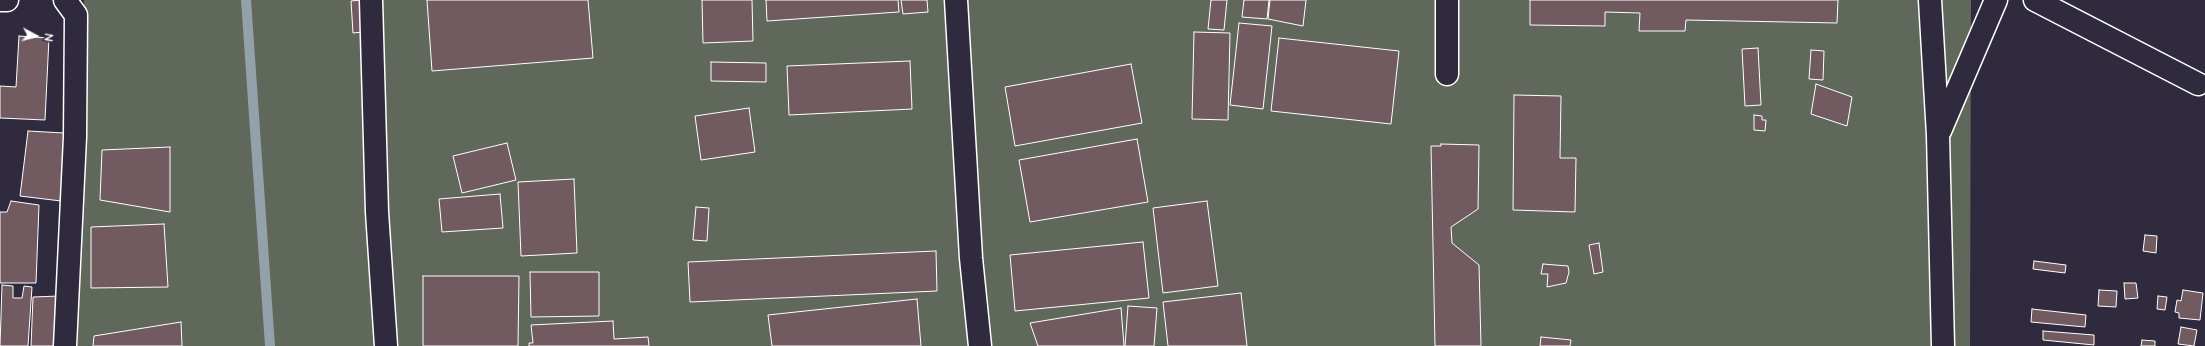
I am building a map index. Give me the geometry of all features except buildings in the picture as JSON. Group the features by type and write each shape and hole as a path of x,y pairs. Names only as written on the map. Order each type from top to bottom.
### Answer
{"street":[{"path":"0,0 7,0"},
{"path":"65,0 76,15 75,137 65,346"},
{"path":"371,0 377,212 386,346"},
{"path":"956,0 972,258 980,346"},
{"path":"1447,0 1448,74"},
{"path":"1930,0 1938,135 1943,346"},
{"path":"1938,135 1996,0"},
{"path":"2035,0 2198,84"}],"shaded area":[{"path":"84,0 1971,0 1970,346 66,346"}],"waterway":[{"path":"246,0 270,346"}]}
